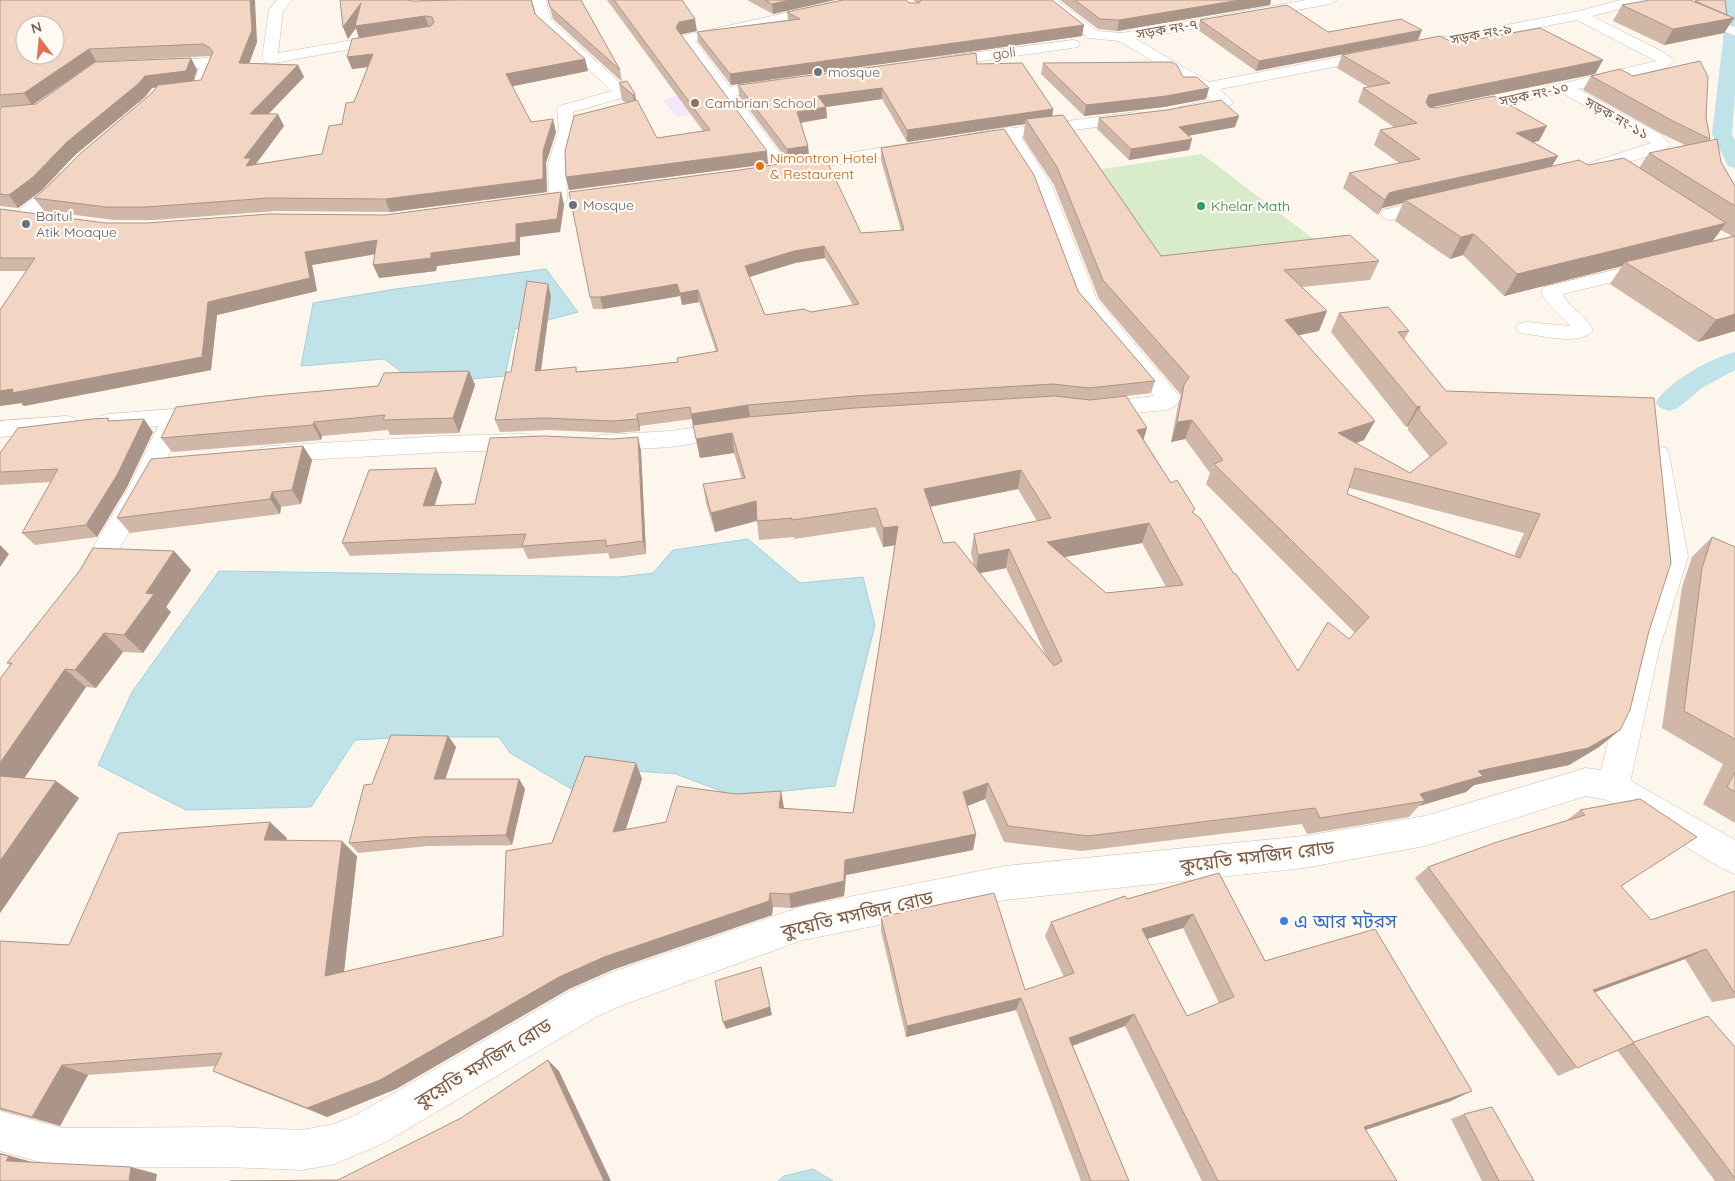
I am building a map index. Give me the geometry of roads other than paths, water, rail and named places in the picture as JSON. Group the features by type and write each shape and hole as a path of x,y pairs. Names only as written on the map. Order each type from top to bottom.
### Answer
{"street":[{"path":"285,0 276,10 270,59 405,36"},
{"path":"539,0 544,21 623,93 564,109 567,129 557,164 550,200 578,196"},
{"path":"863,0 686,39 726,92 774,170 933,144"},
{"name":"সড়ক নং-৭","path":"1048,0 1093,36 1122,37 1330,0"},
{"name":"সড়ক নং-৯","path":"1207,87 1579,15 1638,0"},
{"path":"1661,0 1735,32"},
{"name":"সড়ক নং-১০","path":"1448,111 1564,88 1660,65 1666,61 1658,55 1579,15"},
{"path":"952,142 1009,132 1159,115 1225,102 1207,87 1122,37"},
{"name":"goli","path":"928,64 1073,44"},
{"path":"144,66 210,64 200,89 175,91"},
{"path":"726,92 794,83"},
{"name":"সড়ক নং-১১","path":"1564,88 1656,139 1661,145 1606,165 1569,174"},
{"path":"1009,132 1043,186 1087,302 1169,398 1166,402 1085,410 1076,409"},
{"path":"1606,165 1622,176"},
{"path":"52,220 16,215 50,195 75,167"},
{"path":"1390,214 1456,199"},
{"path":"1527,328 1575,333 1582,330 1580,323 1553,300 1552,291 1665,263"},
{"path":"0,429 174,418 141,488 88,580 70,603"},
{"path":"577,442 616,443 671,439 750,427"},
{"path":"1613,787 1645,650 1675,557 1652,430"},
{"path":"247,456 414,445 549,440"},
{"path":"153,464 181,462"},
{"name":"কুয়েতি মসজিদ রোড","path":"0,1131 62,1148 228,1146 302,1150 335,1144 370,1130 583,1004 613,990 803,923 1005,883 1304,852 1425,831 1586,782 1613,787 1735,858"}],"water":[{"path":"546,269 578,312 515,329 505,376 417,384 384,359 301,366 313,303 395,289"},
{"path":"748,539 800,583 863,577 875,625 835,786 734,796 676,774 609,769 595,803 510,753 499,737 413,737 355,740 311,807 186,810 98,765 132,692 219,571 620,577 653,573 673,550"},
{"path":"813,1169 833,1181 778,1181 784,1176"}],"waterway":[{"path":"1728,0 1732,12 1731,41 1722,134 1735,162"},
{"path":"1669,402 1693,382 1735,360"}],"place":[{"name":"mosque","path":"818,72"},
{"name":"Cambrian School","path":"695,103"},
{"name":"Nimontron Hotel & Restaurent","path":"760,166"},
{"name":"Mosque","path":"573,205"},
{"name":"Khelar Math","path":"1201,206"},
{"name":"Baitul Atik Moaque","path":"26,224"},
{"name":"এ আর মটরস","path":"1284,921"}]}
